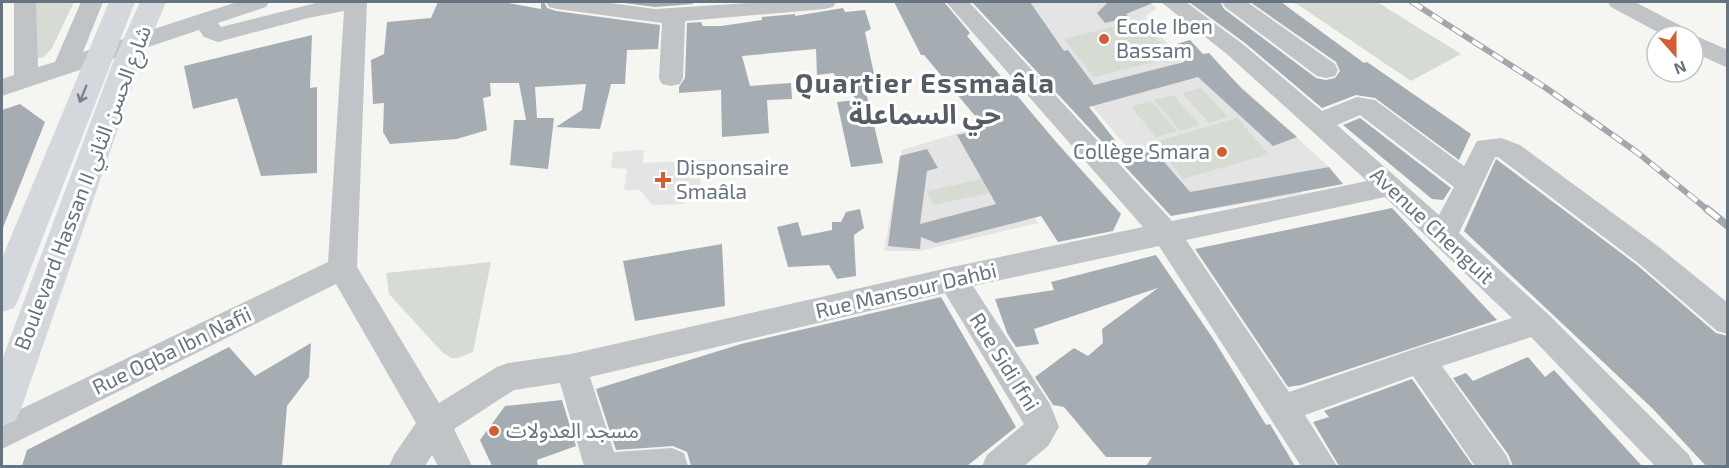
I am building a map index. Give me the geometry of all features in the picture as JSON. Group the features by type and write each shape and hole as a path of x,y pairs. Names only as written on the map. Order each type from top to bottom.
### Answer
{"main road":[{"name":"Boulevard Hassan II شارع الحسن الثاني","path":"2,298 11,258 122,2"},
{"name":"Boulevard Hassan II شارع الحسن الثاني","path":"2,409 126,62 153,2"}],"street":[{"path":"25,2 26,80"},
{"path":"65,67 92,2"},
{"path":"2,88 258,2"},
{"path":"205,20 212,32 218,34 304,6 356,2 342,268 434,424 455,466"},
{"path":"557,2 639,15 674,15 708,7 811,2"},
{"path":"957,2 1167,235 1320,466"},
{"name":"Avenue Chenguit","path":"1172,2 1236,50 1390,186 1537,323 1677,466"},
{"path":"1233,2 1326,70"},
{"path":"1619,2 1660,24"},
{"path":"671,78 674,15"},
{"path":"1236,50 1274,30"},
{"path":"1705,48 1728,60"},
{"path":"1318,123 1357,106 1366,106 1469,184"},
{"path":"1443,236 1486,148 1501,147 1511,152 1676,277 1728,322"},
{"name":"Rue Mansour Dahbi","path":"434,424 508,377 571,368 952,279 1390,186"},
{"name":"Rue Oqba Ibn Nafii","path":"2,434 342,268"},
{"name":"Rue Sidi Ifni","path":"952,279 1038,414 1042,427 1036,435 999,466"},
{"path":"1283,409 1420,360 1537,323"},
{"path":"1420,360 1494,466"},
{"path":"571,368 602,466"},
{"path":"406,466 434,424"},
{"path":"617,466 672,464"}],"shaded area":[{"path":"31,2 74,2 52,48 44,57 33,59"},
{"name":"Collège Smara","path":"1016,2 1149,2 1157,8 1145,17 1182,61 1174,65 1223,70 1329,167 1289,175 1302,194 1184,214 1092,106"},
{"path":"1294,2 1377,2 1461,54 1411,81"},
{"path":"1140,20 1173,57 1094,77 1064,39"},
{"path":"1201,88 1228,117 1209,123 1182,93"},
{"path":"1173,95 1200,125 1180,131 1154,100"},
{"path":"1151,101 1177,131 1156,137 1131,107"},
{"path":"1237,118 1269,154 1183,179 1154,142"},
{"path":"978,127 1038,223 920,251 884,251 902,150"},
{"name":"Disponsaire Smaâla","path":"644,150 643,163 715,160 714,170 701,171 700,191 684,197 684,204 652,205 640,190 624,190 627,169 611,168 613,152"},
{"path":"982,179 989,193 933,205 927,191"},
{"path":"491,262 473,352 458,358 451,358 442,352 389,294 386,273"}],"building":[{"path":"438,2 503,2 541,9 541,2 544,2 547,8 556,11 660,25 658,49 627,50 625,84 611,84 600,129 556,127 582,110 586,84 535,87 537,118 554,118 548,169 510,165 514,120 526,120 519,83 490,83 491,96 483,98 487,130 457,139 390,144 383,132 384,103 373,104 371,60 384,54 387,22 431,18"},
{"path":"616,2 692,2 693,4 655,7"},
{"path":"894,2 944,2 970,33 967,36 1057,143 1121,214 1113,231 1058,242 1041,216 936,243 921,237 920,249 888,246 900,156 927,149 938,168 927,171 920,224 996,204 957,135 986,129 924,55 921,55"},
{"path":"972,2 1030,2 1064,51 1068,50 1094,85 1184,62 1170,46 1190,40 1203,54 1209,53 1241,88 1297,137 1273,146 1198,77 1089,107 1129,158 1154,150 1190,192 1329,167 1343,184 1171,216"},
{"path":"1108,2 1155,2 1126,14 1129,17 1105,23 1097,13"},
{"path":"1189,2 1220,2 1224,9 1316,78 1326,80 1335,78 1340,71 1336,62 1250,2 1281,2 1364,63 1367,62 1471,134 1459,160 1375,98 1356,95 1322,108 1245,43"},
{"path":"843,8 845,12 865,10 871,29 865,32 874,74 862,75 883,163 851,167 837,102 857,100 833,73 817,75 816,49 742,56 750,86 791,83 792,99 767,100 769,133 722,137 721,90 679,93 679,87 685,78 687,23 701,22 703,26 721,26 762,20 762,17 795,14 795,16"},
{"path":"312,35 310,88 317,87 317,173 261,176 237,98 193,109 184,66"},
{"path":"20,104 45,122 2,230 2,110"},
{"path":"1360,118 1451,188 1443,200 1432,199 1343,125"},
{"path":"1496,159 1637,265 1716,333 1728,336 1728,466 1706,466 1653,409 1464,231"},
{"path":"1392,208 1497,320 1301,385 1288,387 1195,249"},
{"path":"860,209 864,228 854,235 856,276 837,279 829,265 788,267 777,227 798,222 802,236 832,230 832,222 841,222 846,212"},
{"path":"722,244 725,306 635,321 623,261"},
{"path":"1156,255 1214,340 1266,425 1270,424 1295,466 1146,466 1152,457 1106,457 1064,407 1053,405 1035,377 1074,348 1088,356 1103,343 1102,329 1158,288 1034,329 1039,344 1016,347 1007,333 995,299 1054,290 1051,282"},
{"path":"941,297 1016,427 967,466 691,466 687,452 673,446 616,450 596,389 741,344"},
{"path":"311,343 309,377 287,406 282,466 22,466 27,450 229,347 255,376"},
{"path":"1528,357 1545,377 1554,370 1642,466 1513,466 1508,454 1453,378 1466,373 1473,381"},
{"path":"1412,379 1473,466 1339,466 1313,422 1329,417 1324,411"},
{"path":"562,400 576,446 537,460 538,466 492,466 480,440 505,406"}],"railway":[{"path":"1412,2 1546,88 1638,153 1709,211"},
{"path":"1707,209 1728,226"}],"place":[{"name":"Ecole Iben Bassam","path":"1104,39"},
{"name":"Collège Smara","path":"1222,152"},
{"name":"Disponsaire Smaâla","path":"663,180"},
{"name":"مسجد العدولات","path":"494,431"}],"district":[{"name":"Quartier Essmaâla حي السماعلة","path":"925,100"}]}
